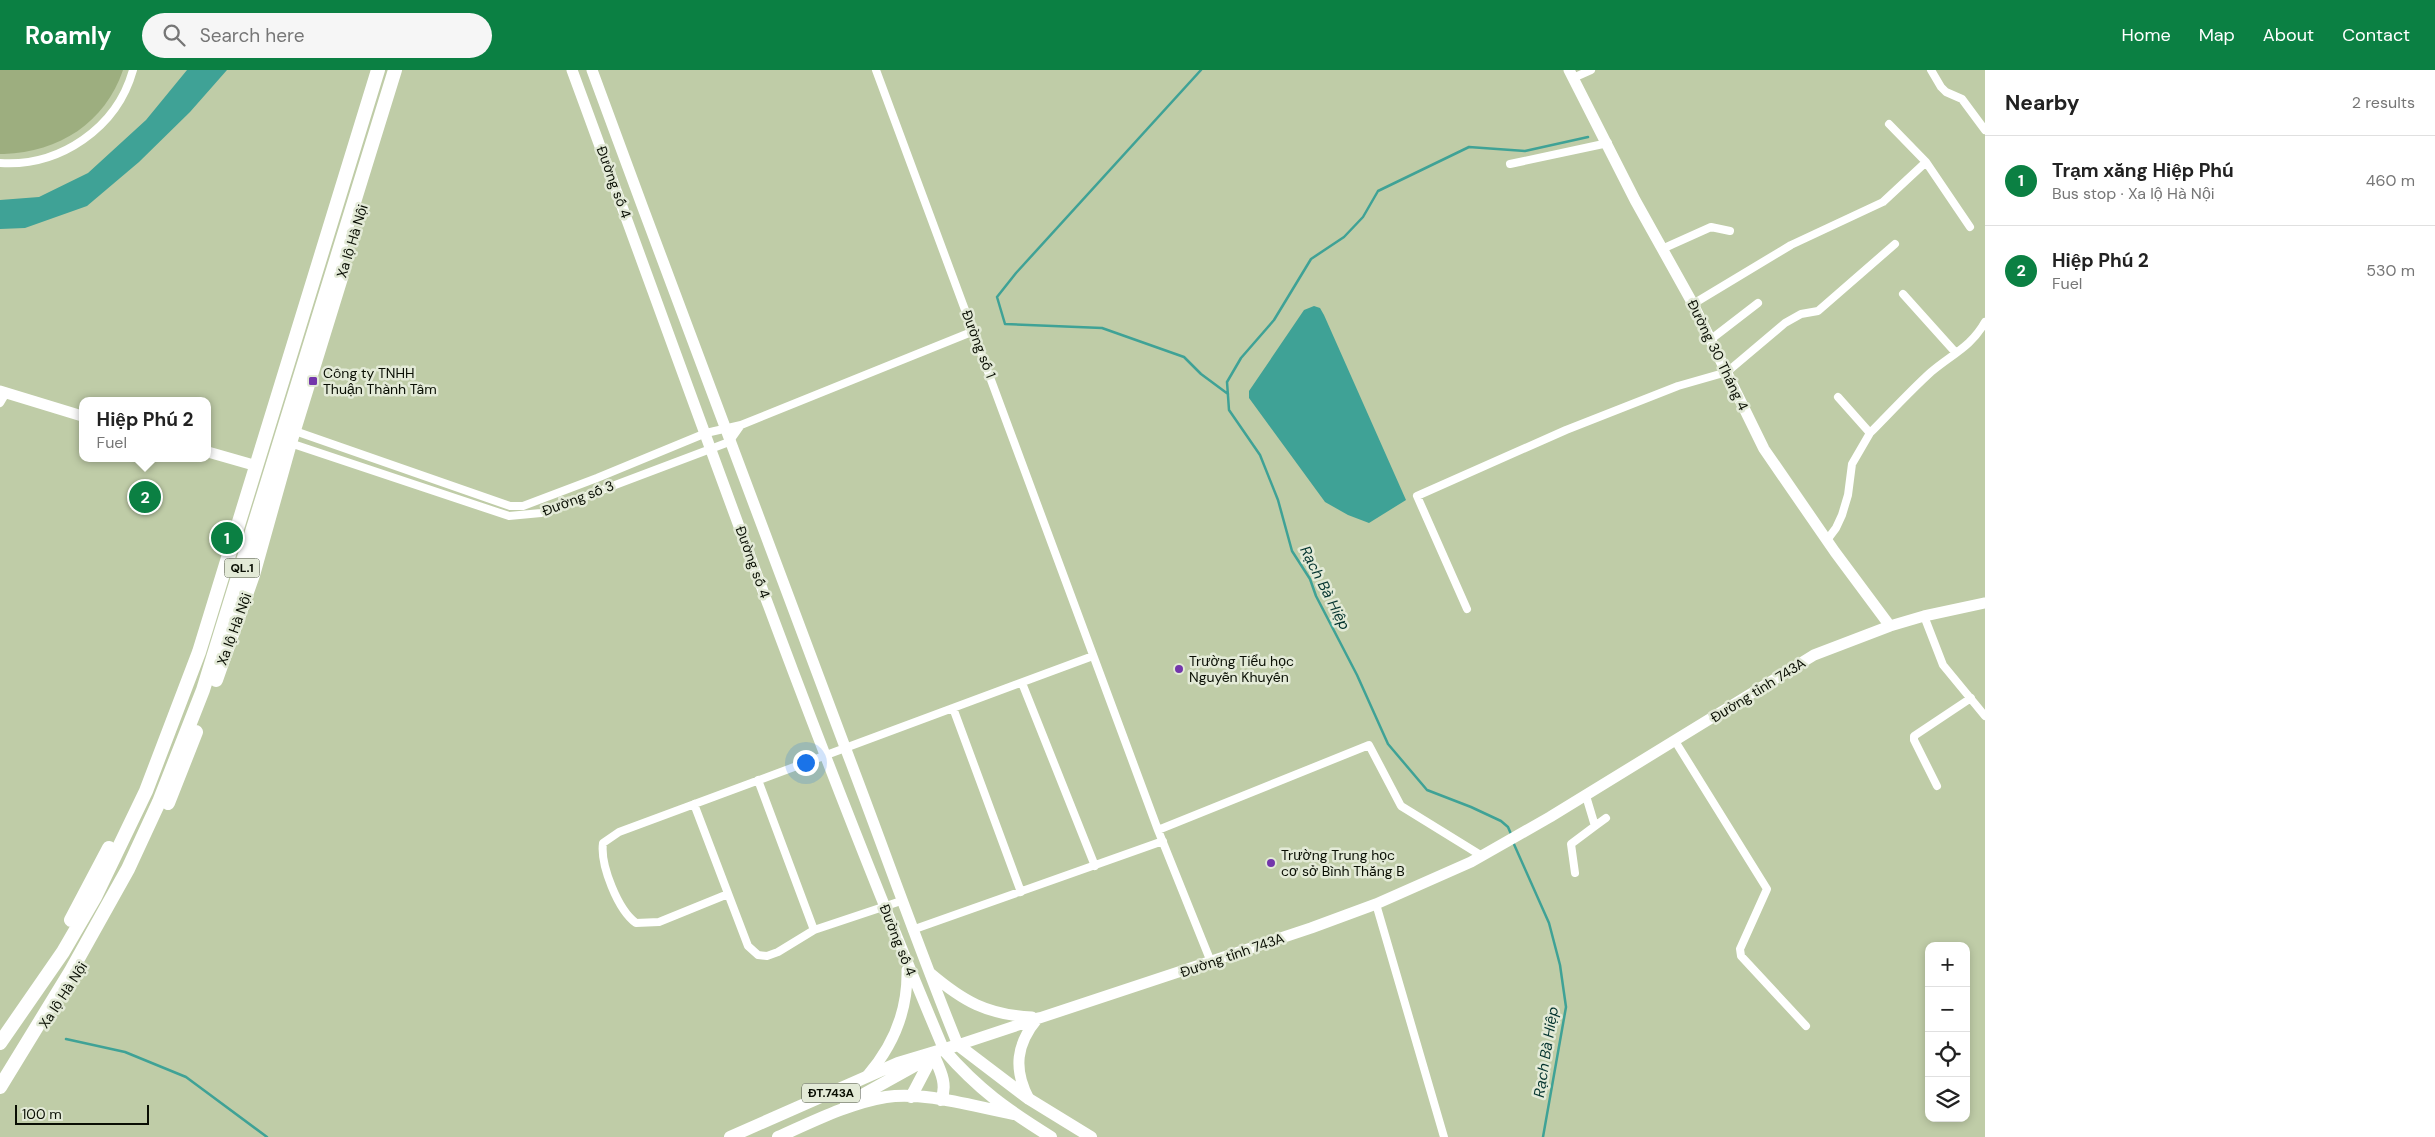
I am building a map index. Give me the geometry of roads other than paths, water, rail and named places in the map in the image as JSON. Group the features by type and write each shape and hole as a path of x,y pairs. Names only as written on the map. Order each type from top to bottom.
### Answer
{"highway":[{"name":"Xa lộ Hà Nội","path":"253,465 368,70"},
{"name":"Xa lộ Hà Nội","path":"0,1043 42,984 95,897 146,791 199,652 239,521 236,510 253,465 378,70"},
{"name":"Xa lộ Hà Nội","path":"287,435 395,70"},
{"name":"Xa lộ Hà Nội","path":"0,1087 131,871 159,802 203,690 405,70"}],"main road":[{"path":"911,1096 939,1052 958,1046 1029,1099 1091,1137"},
{"path":"939,1052 945,1084 945,1092 941,1100"},
{"path":"939,1052 980,1089 1014,1114 1051,1137"},
{"name":"ĐT.743A","path":"730,1137 898,1063 939,1052"},
{"name":"ĐT.743A","path":"778,1137 827,1115 862,1094 882,1089 914,1073 939,1052"},
{"path":"827,1115 885,1097 911,1096 1014,1114"}],"street":[{"path":"0,164 43,158 67,150 89,136 116,106 133,70"},
{"name":"Đường số 4","path":"572,70 826,755 907,963 939,1052"},
{"name":"Đường số 4","path":"592,70 723,427 846,748 912,930 958,1046"},
{"name":"Đường số 1","path":"876,70 1162,841 1212,962"},
{"path":"1571,74 1591,70"},
{"path":"1932,70 1941,87 1946,92 1962,99 1985,130"},
{"name":"Đường 30 Tháng 4","path":"1571,74 1608,143 1635,200 1693,304 1764,448 1826,540 1890,626"},
{"path":"1889,124 1926,162 1970,227"},
{"path":"1510,164 1608,143"},
{"path":"1693,304 1791,245 1883,202 1926,162"},
{"path":"1662,248 1711,227 1730,232"},
{"path":"1467,610 1417,496 1566,430 1670,389 1727,372 1792,318 1818,311 1895,244"},
{"path":"1903,294 1956,353"},
{"path":"1710,340 1758,303"},
{"path":"1826,540 1836,528 1842,516 1848,495 1852,464 1870,433 1930,372 1977,335 1985,322"},
{"name":"Đường số 3","path":"287,435 510,506 523,506 706,433 723,427 741,425 974,331"},
{"path":"2,396 79,415"},
{"path":"1838,397 1870,433"},
{"path":"729,442 741,425"},
{"name":"Đường số 3","path":"287,435 509,516 541,513 729,442"},
{"path":"211,453 253,465"},
{"path":"523,506 524,516"},
{"name":"Đường tỉnh 743A","path":"958,1046 1212,962 1376,904 1482,856 1586,796 1814,655 1890,626 1924,616 1985,603"},
{"path":"1924,616 1943,665 1985,716"},
{"path":"728,894 659,922 636,923 622,911 601,856 603,843 619,832 1093,656"},
{"path":"1022,683 1096,866"},
{"path":"1937,786 1914,740 1914,736 1971,698"},
{"path":"953,708 1020,892"},
{"path":"1675,741 1767,889 1740,949 1742,956 1806,1026"},
{"path":"1158,830 1369,745 1401,806 1482,856"},
{"path":"758,780 814,930"},
{"path":"1586,796 1595,826"},
{"path":"694,804 748,946 758,955 767,956 778,952 814,930 901,901"},
{"path":"1575,873 1571,844 1606,818"},
{"path":"912,930 1162,841"},
{"path":"1376,904 1444,1137"},
{"path":"867,1076 882,1059 900,1024 905,1004 907,963"},
{"path":"928,971 952,992 988,1011 1038,1018"},
{"path":"1029,1099 1020,1079 1018,1062 1024,1036 1038,1018"}],"water":[{"path":"187,70 227,70 190,112 139,162 87,206 25,228 0,229 0,200 39,197 88,173 146,120"},
{"path":"1314,306 1320,308 1324,315 1406,500 1369,523 1348,515 1325,502 1249,398 1249,391 1304,310"}],"waterway":[{"path":"1201,70 1016,273 997,297 1005,324 1102,328 1184,357 1201,374 1228,394"},
{"name":"Rạch Bà Hiệp","path":"1511,834 1508,827 1501,821 1427,790 1388,744 1357,675 1316,596 1310,579 1292,551 1278,500 1260,455 1229,410 1227,382 1241,358 1274,320 1311,259 1344,237 1363,217 1378,191 1469,147 1525,151 1588,137"},
{"name":"Rạch Bà Hiệp","path":"1513,842 1549,923 1560,965 1566,1007 1543,1137"},
{"path":"66,1039 125,1052 186,1077 267,1137"}],"place":[{"name":"Công ty TNHH Thuận Thành Tâm","path":"313,381"},
{"name":"Hiệp Phú 2","path":"145,497"},
{"name":"Trạm xăng Hiệp Phú","path":"227,538"},
{"name":"Trường Tiểu học Nguyễn Khuyến","path":"1179,669"},
{"name":"Trường Trung học cơ sở Bình Thắng B","path":"1271,863"}]}
